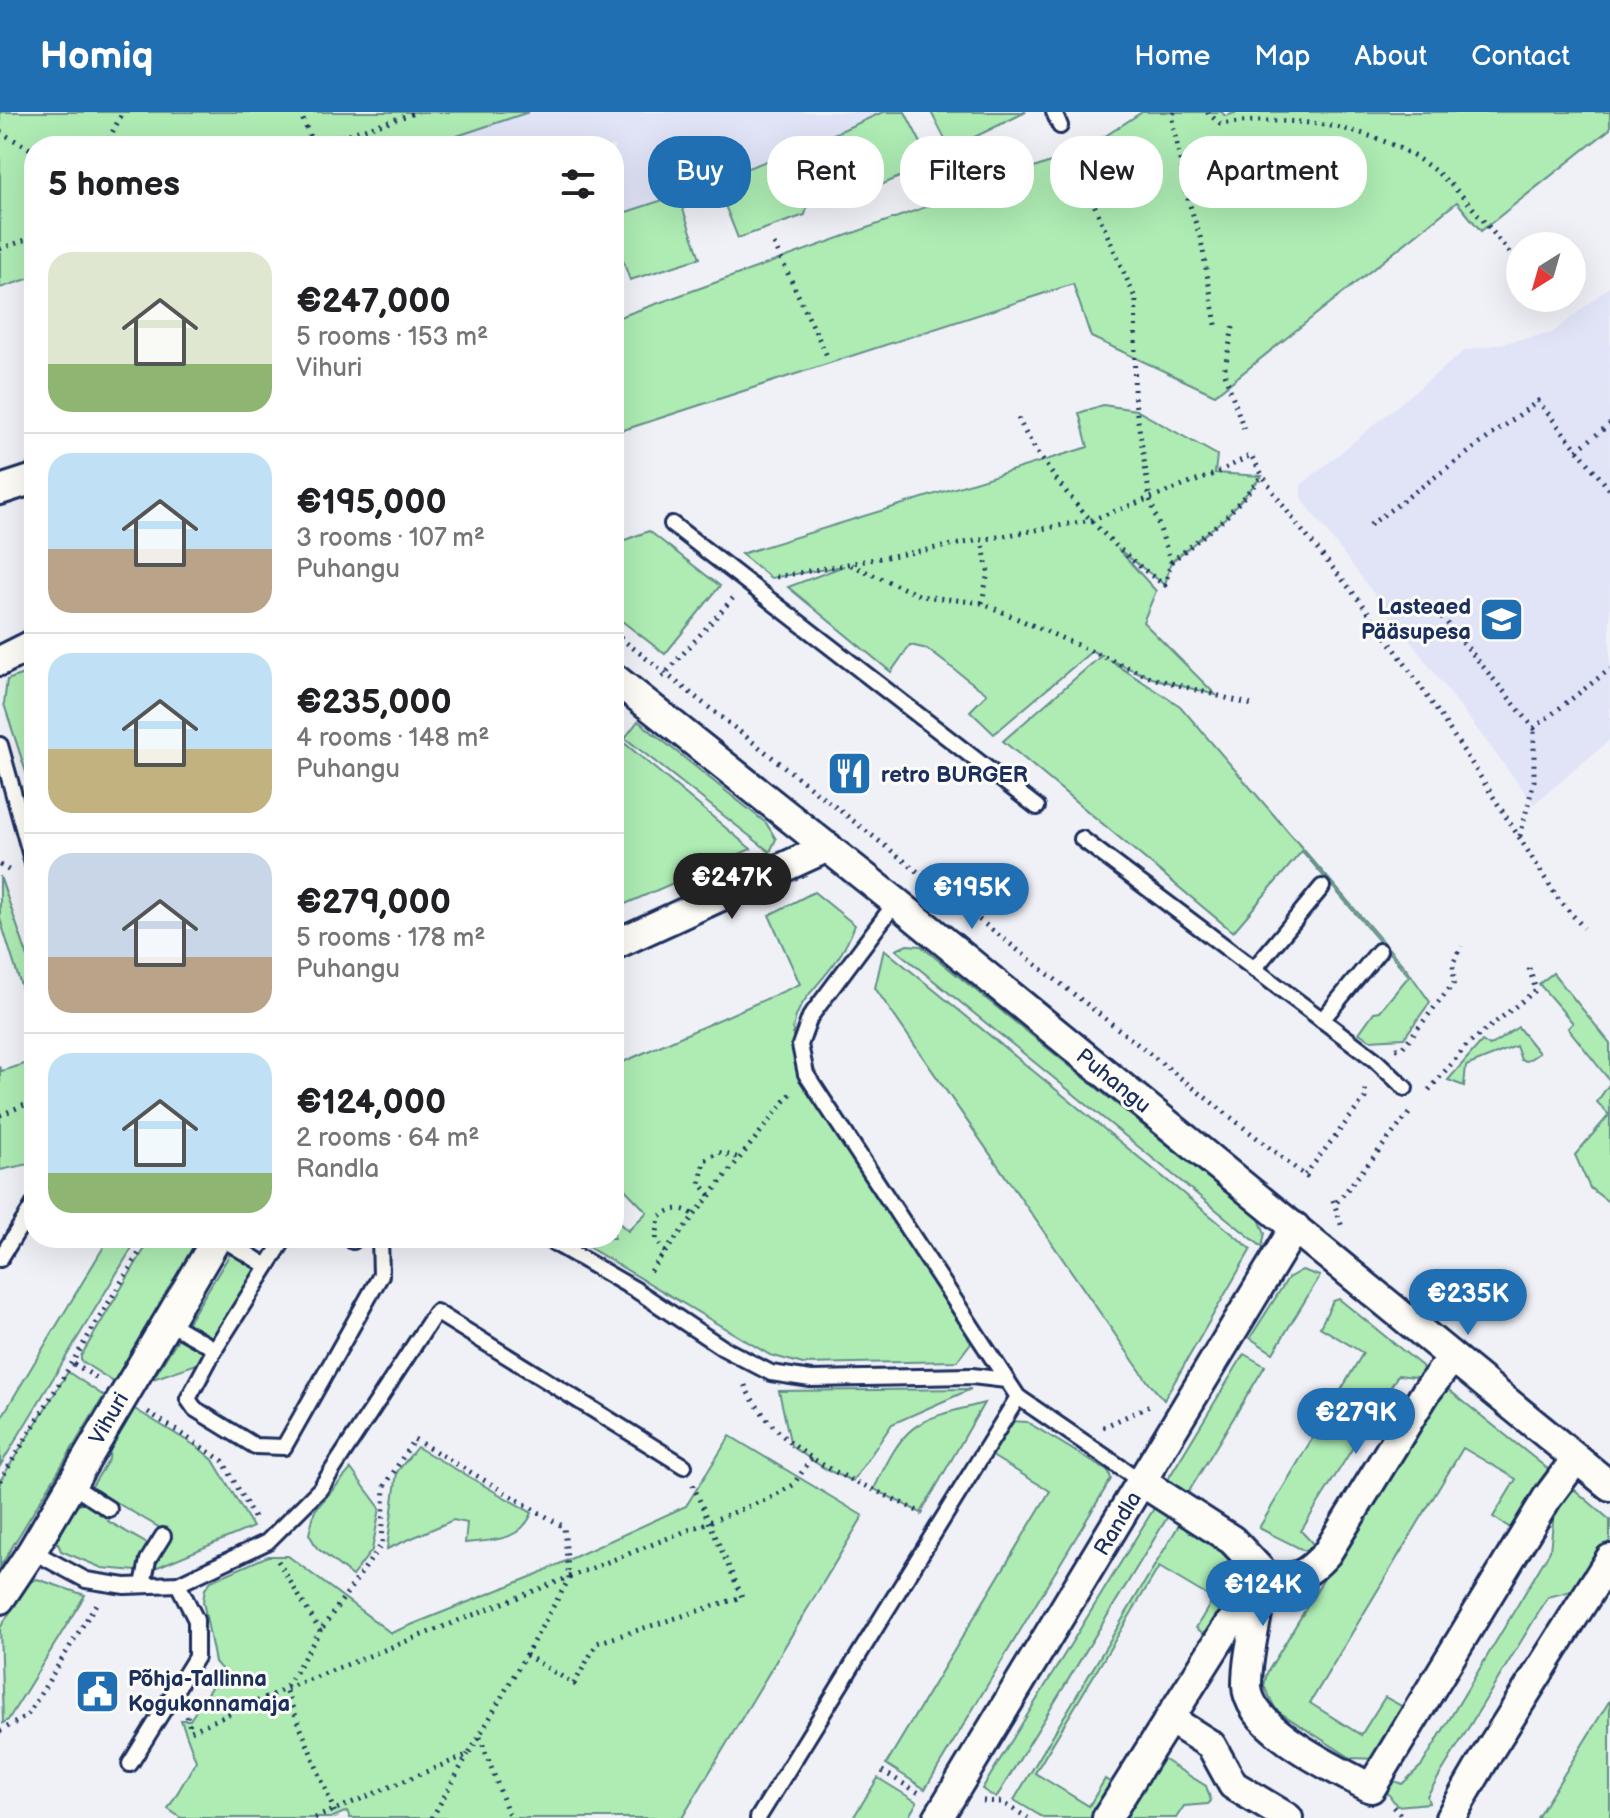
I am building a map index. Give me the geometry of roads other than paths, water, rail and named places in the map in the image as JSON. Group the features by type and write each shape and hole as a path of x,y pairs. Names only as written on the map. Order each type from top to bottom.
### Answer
{"street":[{"path":"0,490 24,482"},
{"path":"0,661 24,649"},
{"name":"Puhangu","path":"624,686 896,902 1610,1486"},
{"path":"624,940 828,847"},
{"name":"Randla","path":"938,1818 1295,1227"},
{"name":"Vihuri","path":"0,1599 32,1551 122,1394 213,1248"},
{"path":"1107,1818 1228,1626 1264,1584 1290,1581 1309,1573 1327,1553 1426,1392 1452,1358"},
{"path":"1142,1482 1232,1540 1264,1584 1247,1688 1257,1714 1289,1741 1371,1788 1547,1498 1576,1459"},
{"path":"1450,1818 1610,1559"},
{"path":"1170,1719 1211,1745 1233,1785 1288,1818"}],"lane":[{"path":"672,524 1037,807"},
{"path":"0,745 24,831"},
{"path":"1082,839 1322,1020 1405,1088"},
{"path":"1254,969 1322,887"},
{"path":"896,902 810,1017 800,1045 806,1074 1018,1397 1142,1482"},
{"path":"1322,1020 1379,951"},
{"path":"0,1259 24,1220"},
{"path":"236,1248 267,1266"},
{"path":"279,1248 215,1349 188,1399 195,1409 255,1446 284,1447 381,1275 380,1248"},
{"path":"563,1248 771,1373 811,1379 972,1376 1006,1380"},
{"path":"32,1551 86,1580 143,1585 178,1584 267,1542 320,1489 436,1312 684,1466"},
{"path":"166,1321 215,1349"},
{"path":"758,1818 1018,1397"},
{"path":"70,1484 109,1509"},
{"path":"143,1585 148,1560 163,1536"},
{"path":"130,1764 196,1657 196,1620 178,1584"}],"place":[{"name":"Lasteaed Pääsupesa","path":"1502,619"},
{"name":"retro BURGER","path":"850,774"},
{"name":"Põhja-Tallinna Kogukonnamaja","path":"97,1691"}]}
